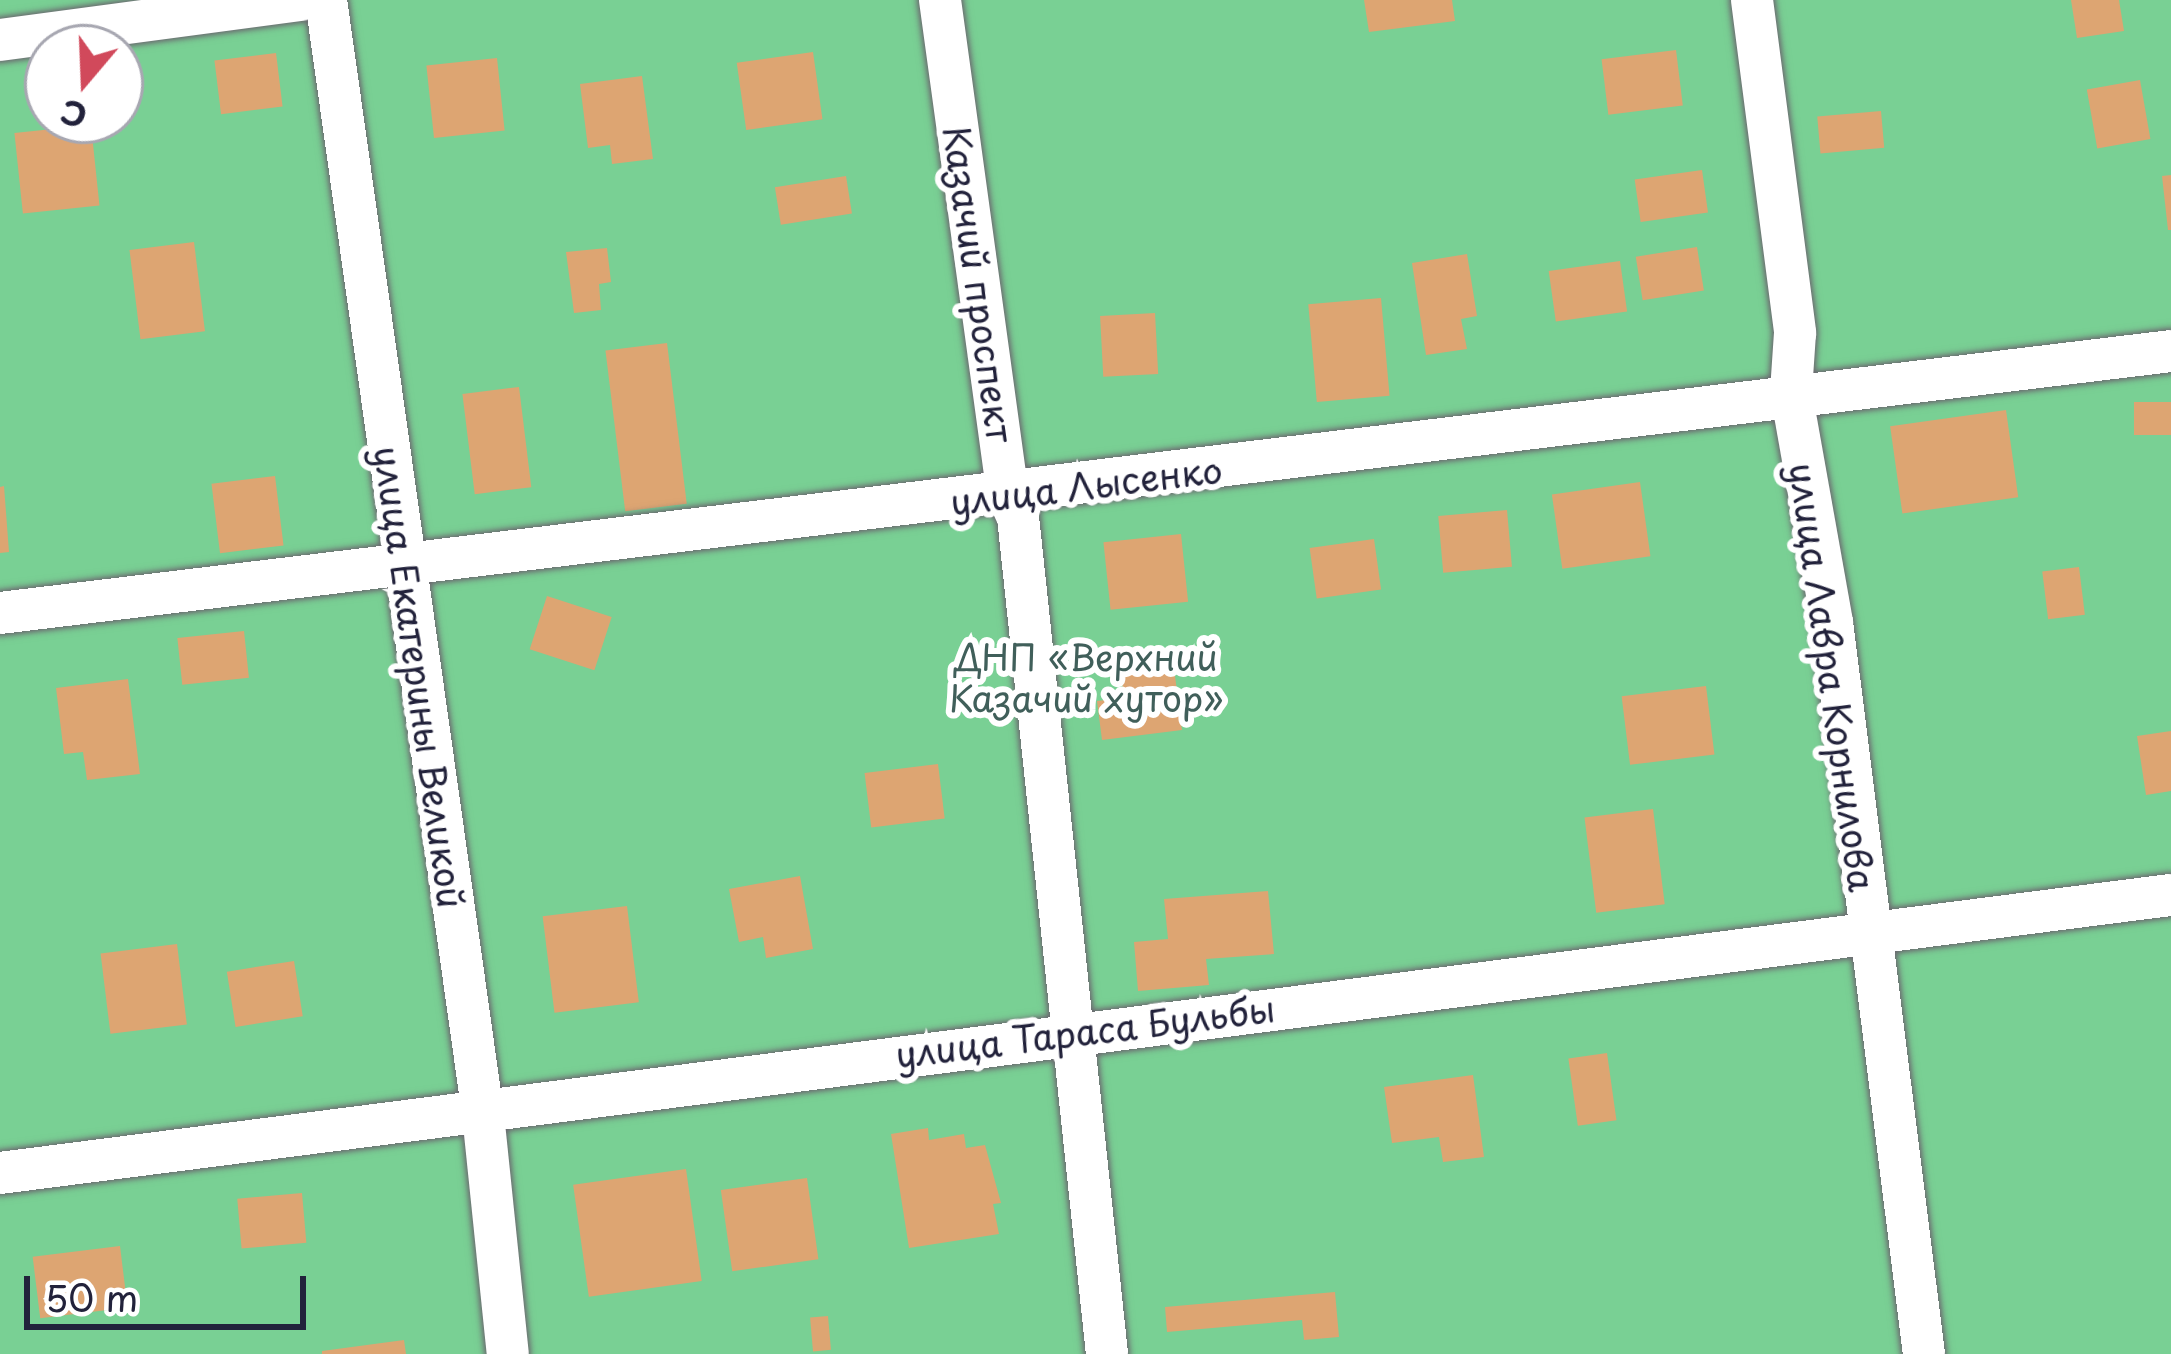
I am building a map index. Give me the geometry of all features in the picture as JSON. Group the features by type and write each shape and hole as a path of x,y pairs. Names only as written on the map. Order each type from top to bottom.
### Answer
{"street":[{"path":"0,40 300,0"},
{"name":"улица Екатерины Великой","path":"326,0 483,1114 508,1354"},
{"name":"Казачий проспект","path":"940,0 1008,496 1018,518 1107,1354"},
{"name":"улица Лавра Корнилова","path":"1752,0 1795,333 1791,392 1832,622 1924,1354"},
{"name":"улица Лысенко","path":"0,614 402,562 1008,496 1791,392 2171,351"},
{"name":"улица Тараса Бульбы","path":"0,1173 483,1114 1069,1031 2171,895"}],"green space":[{"name":"ДНП «Верхний Казачий хутор»","path":"0,0 2171,0 2171,1354 0,1354"}],"building":[{"path":"1364,0 1452,0 1455,21 1369,32"},
{"path":"2071,0 2119,0 2124,31 2077,38"},
{"path":"1676,50 1683,106 1608,115 1602,59"},
{"path":"813,52 822,119 746,130 737,63"},
{"path":"276,53 283,107 221,114 214,61"},
{"path":"497,58 505,131 434,138 426,65"},
{"path":"642,76 653,159 612,164 610,145 588,148 580,84"},
{"path":"2140,80 2150,139 2097,148 2087,89"},
{"path":"1881,111 1884,148 1820,153 1817,117"},
{"path":"24,132 24,144 93,144 99,206 23,214 14,133"},
{"path":"1702,170 1708,213 1641,222 1635,179"},
{"path":"2171,175 2171,230 2168,230 2162,176"},
{"path":"846,176 852,214 781,225 775,187"},
{"path":"194,242 205,331 140,339 129,250"},
{"path":"1697,247 1704,290 1643,300 1636,257"},
{"path":"607,248 611,282 599,284 601,310 574,313 566,252"},
{"path":"1467,254 1477,316 1461,319 1467,349 1426,355 1412,263"},
{"path":"1620,261 1627,312 1556,322 1549,271"},
{"path":"1381,298 1390,396 1317,402 1308,304"},
{"path":"1155,313 1158,374 1103,377 1100,316"},
{"path":"667,343 687,504 625,511 605,351"},
{"path":"519,387 531,487 475,494 462,394"},
{"path":"2134,402 2171,402 2171,435 2134,435"},
{"path":"2006,410 2018,497 1902,513 1890,426"},
{"path":"275,476 284,545 220,553 211,484"},
{"path":"1640,482 1650,556 1562,569 1552,494"},
{"path":"4,486 9,552 0,553 0,487"},
{"path":"1507,510 1512,567 1443,573 1438,516"},
{"path":"1181,534 1188,602 1111,610 1103,542"},
{"path":"1374,539 1381,590 1317,599 1310,548"},
{"path":"2079,567 2085,615 2048,619 2042,572"},
{"path":"547,596 612,617 594,670 530,649"},
{"path":"244,631 249,678 182,685 177,638"},
{"path":"1174,668 1182,730 1102,740 1097,701 1124,698 1121,675"},
{"path":"128,679 140,774 87,780 83,752 64,754 56,688"},
{"path":"1706,686 1714,754 1630,765 1622,696"},
{"path":"2171,731 2171,791 2146,795 2137,736"},
{"path":"938,764 945,819 871,828 865,773"},
{"path":"1653,809 1665,904 1596,913 1585,817"},
{"path":"800,876 813,949 766,958 763,937 739,942 729,889"},
{"path":"1268,891 1274,954 1206,959 1209,985 1138,991 1134,942 1168,939 1164,899"},
{"path":"627,906 639,1002 554,1013 543,916"},
{"path":"177,944 187,1024 110,1034 101,953"},
{"path":"294,961 303,1016 236,1027 227,972"},
{"path":"1607,1053 1616,1120 1578,1126 1568,1058"},
{"path":"1473,1075 1484,1157 1443,1162 1439,1137 1392,1143 1384,1087"},
{"path":"928,1128 929,1140 964,1134 966,1148 985,1145 1001,1203 993,1204 999,1234 909,1248 891,1134"},
{"path":"686,1169 702,1281 589,1297 573,1185"},
{"path":"807,1178 818,1259 732,1271 721,1190"},
{"path":"302,1193 306,1243 242,1248 237,1199"},
{"path":"120,1246 128,1308 40,1318 33,1257"},
{"path":"1335,1292 1339,1337 1304,1340 1302,1320 1167,1332 1165,1307"},
{"path":"828,1316 831,1350 813,1351 810,1318"},
{"path":"404,1340 406,1354 322,1354 322,1351"}]}
